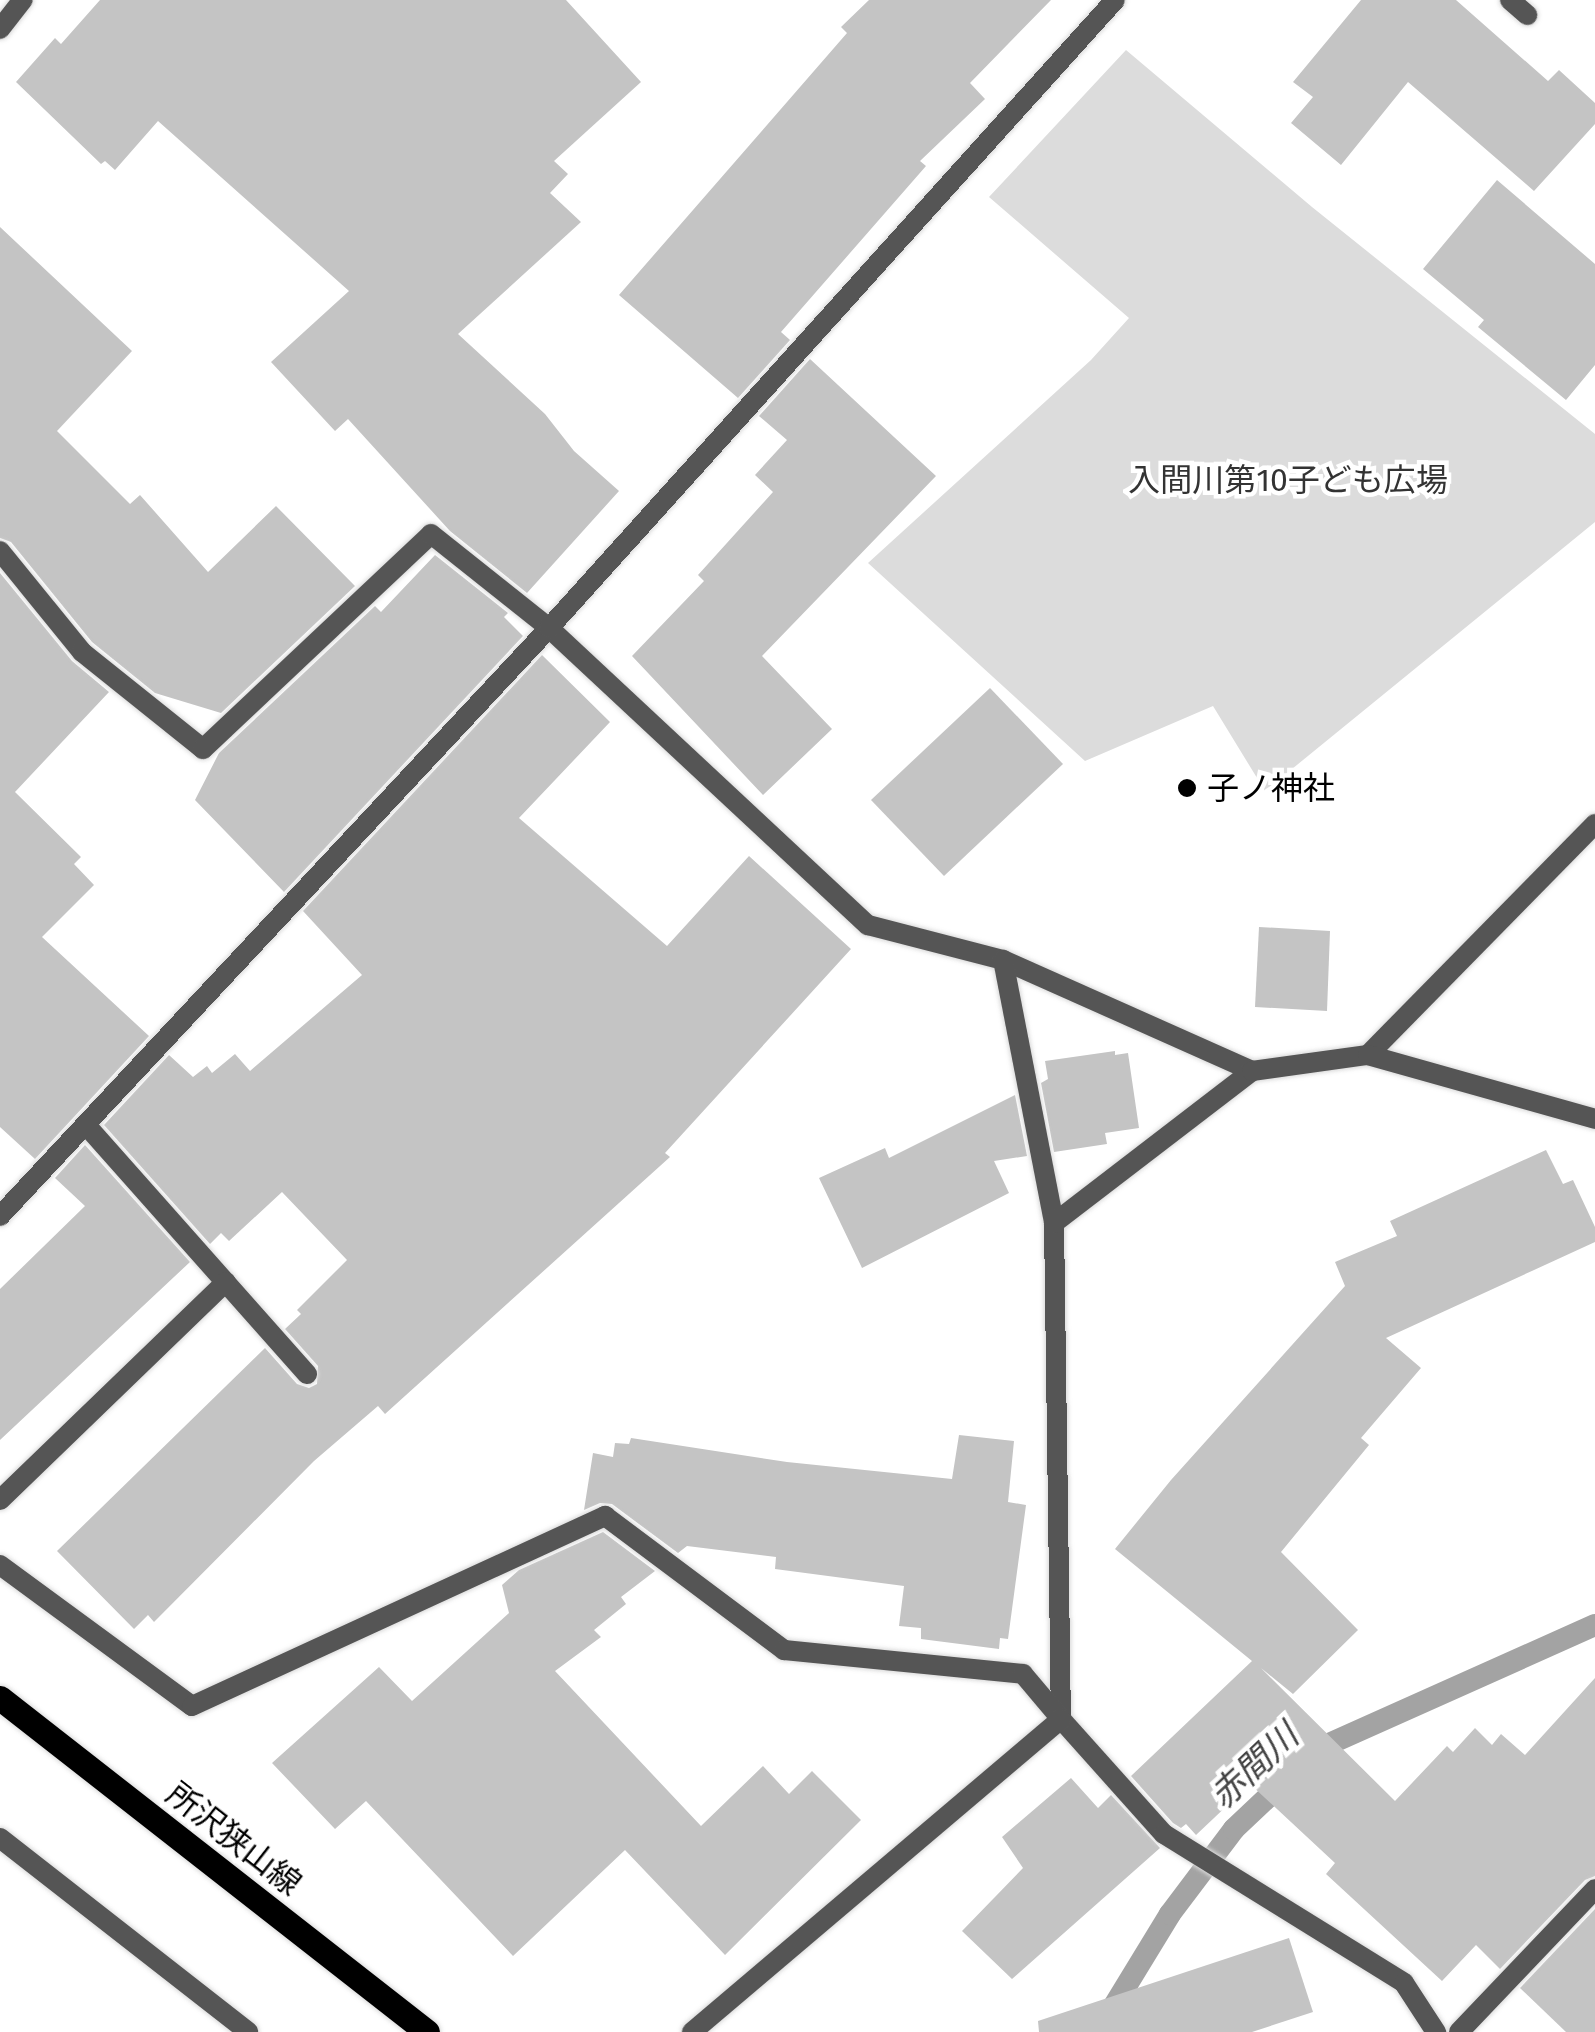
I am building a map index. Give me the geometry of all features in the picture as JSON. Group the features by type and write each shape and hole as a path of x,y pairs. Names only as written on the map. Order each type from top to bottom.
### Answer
{"main road":[{"name":"所沢狭山線","path":"0,1698 427,2032"}],"street":[{"path":"0,29 23,0"},
{"path":"0,1216 549,628 1115,0"},
{"path":"1510,0 1527,14"},
{"path":"0,551 82,652 203,749 431,534 549,628 868,925 1003,960 1252,1071"},
{"path":"1368,1055 1595,824"},
{"path":"1003,960 1054,1223 1061,1718"},
{"path":"1054,1223 1252,1071 1368,1055 1595,1119"},
{"path":"86,1125 308,1374"},
{"path":"0,1500 226,1282"},
{"path":"0,1565 192,1706 605,1516 784,1650 1023,1674 1164,1834 1404,1983 1436,2032"},
{"path":"692,2032 1061,1718"},
{"path":"0,1838 248,2032"},
{"path":"1459,2032 1595,1889"}],"green space":[{"name":"入間川第10子ども広場","path":"1126,50 1312,207 1595,434 1595,522 1265,791 1213,706 1085,761 868,563 1091,360 1129,318 989,197"}],"building":[{"path":"100,0 566,0 641,82 554,161 568,174 550,193 581,222 458,334 545,414 574,451 619,491 527,593 450,531 348,419 335,431 271,362 349,291 158,121 115,170 105,161 101,164 16,82 55,38 61,44"},
{"path":"869,0 1051,0 970,83 985,99 920,161 926,166 781,332 790,340 738,398 619,295 847,33 841,27"},
{"path":"1361,0 1456,0 1548,81 1559,70 1595,103 1595,124 1534,191 1408,82 1341,165 1291,123 1313,97 1293,82"},
{"path":"1497,180 1595,264 1595,365 1566,400 1478,327 1484,320 1423,269"},
{"path":"0,227 132,351 57,431 130,504 140,495 208,572 276,506 355,586 221,713 155,693 92,642 11,542 0,538"},
{"path":"810,359 936,476 762,656 832,729 763,795 632,656 704,581 698,575 773,492 755,475 787,440 759,416"},
{"path":"435,555 508,613 504,617 523,636 284,892 195,800 219,753 375,606 381,612"},
{"path":"0,573 72,661 109,692 15,792 81,857 74,864 94,885 42,937 149,1036 35,1159 0,1127"},
{"path":"542,655 610,722 519,818 667,946 749,856 851,949 665,1153 670,1157 385,1414 378,1406 314,1461 154,1622 148,1615 134,1629 57,1551 265,1348 297,1384 309,1388 317,1384 318,1366 285,1329 301,1314 297,1310 347,1260 282,1192 229,1241 221,1233 210,1244 104,1125 169,1055 193,1077 207,1066 212,1073 235,1054 250,1071 362,975 303,911"},
{"path":"990,688 1063,764 944,876 871,800"},
{"path":"1259,927 1330,931 1327,1011 1255,1007"},
{"path":"1115,1051 1115,1055 1128,1053 1139,1128 1105,1133 1107,1144 1054,1152 1041,1083 1048,1079 1045,1061"},
{"path":"1015,1095 1027,1156 994,1161 1009,1193 862,1268 819,1178 885,1148 889,1158"},
{"path":"85,1145 190,1262 0,1440 0,1289 85,1206 55,1178"},
{"path":"1546,1150 1563,1184 1573,1180 1595,1227 1595,1242 1386,1338 1421,1368 1361,1438 1369,1445 1281,1552 1358,1630 1293,1694 1261,1668 1395,1801 1447,1746 1453,1752 1475,1728 1492,1745 1501,1734 1525,1755 1595,1678 1595,1876 1585,1880 1500,1969 1476,1945 1442,1981 1326,1874 1335,1863 1250,1784 1196,1835 1186,1824 1181,1828 1173,1823 1131,1776 1252,1661 1115,1549 1171,1480 1345,1286 1335,1262 1397,1236 1390,1221"},
{"path":"959,1435 1014,1441 1008,1502 1026,1505 1008,1639 1000,1638 999,1649 921,1639 921,1628 899,1626 904,1586 775,1569 776,1557 687,1546 678,1553 612,1504 600,1503 584,1510 593,1453 613,1457 615,1443 629,1444 631,1438 787,1462 952,1479"},
{"path":"603,1532 655,1571 621,1597 626,1604 594,1630 601,1637 555,1671 701,1826 763,1766 789,1794 812,1771 861,1820 725,1955 625,1850 513,1956 366,1801 335,1829 272,1763 379,1667 412,1701 509,1613 502,1585 519,1570"},
{"path":"1071,1778 1098,1808 1111,1795 1160,1848 1012,1979 962,1931 1023,1868 1002,1837"},
{"path":"1595,1909 1595,2032 1566,2032 1520,1988"},
{"path":"1289,1938 1313,2012 1252,2032 1039,2032 1038,2021"}],"waterway":[{"name":"赤間川","path":"1309,1758 1320,1748 1595,1625"},
{"name":"赤間川","path":"1098,2032 1170,1914 1234,1829 1286,1780"}],"place":[{"name":"子ノ神社","path":"1187,788"}]}
